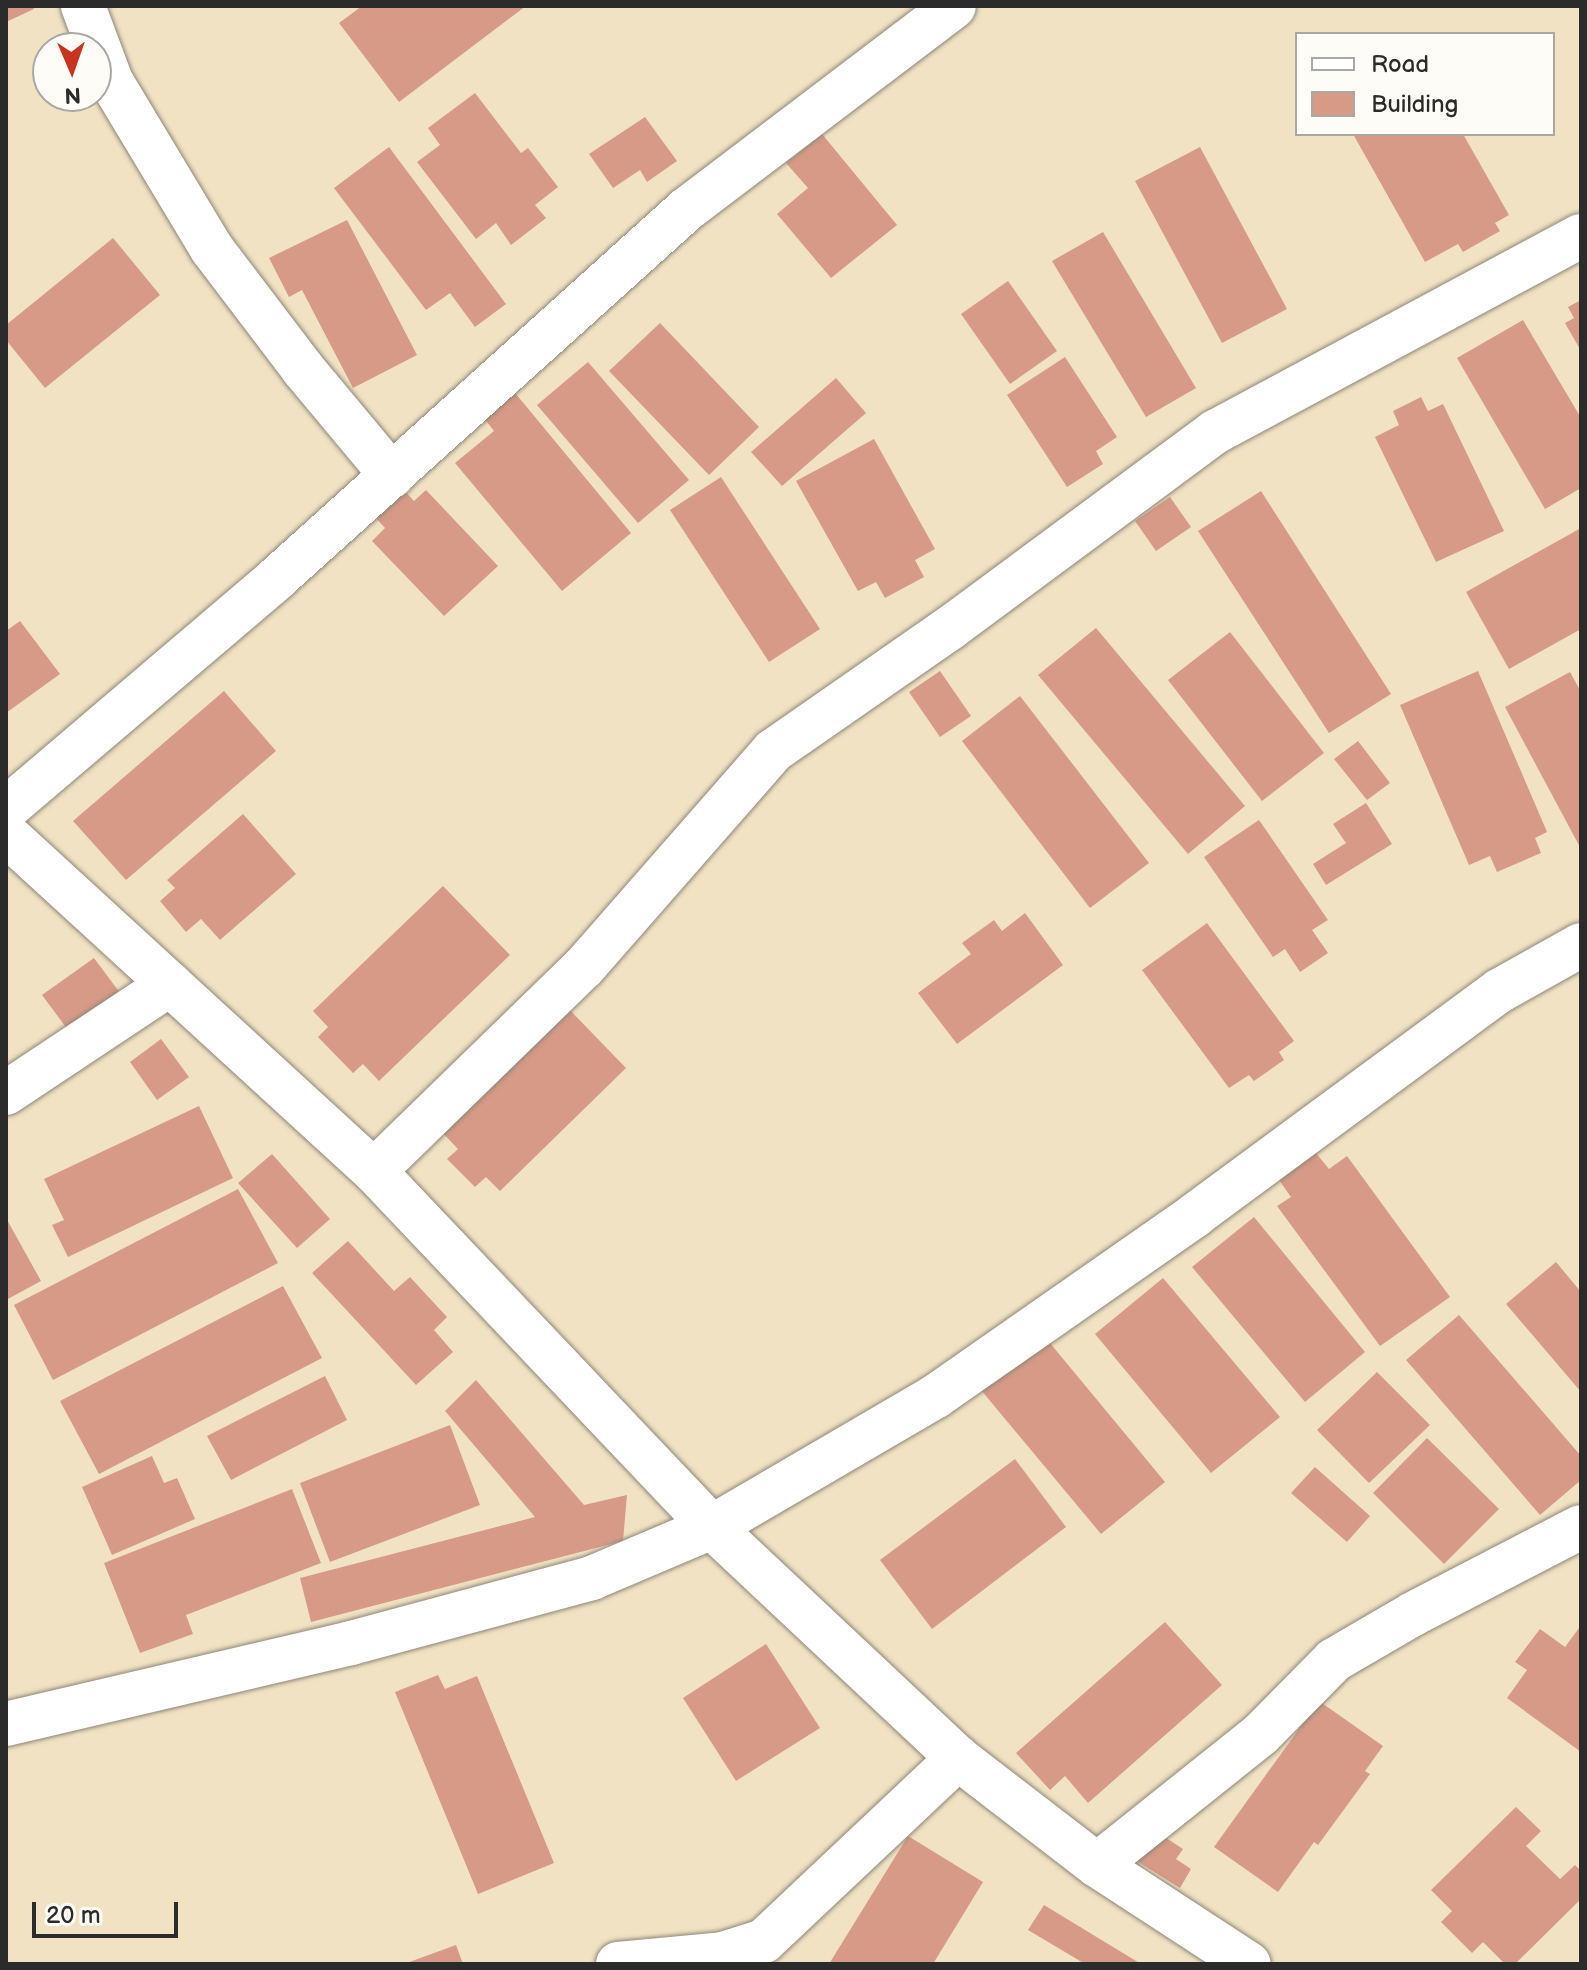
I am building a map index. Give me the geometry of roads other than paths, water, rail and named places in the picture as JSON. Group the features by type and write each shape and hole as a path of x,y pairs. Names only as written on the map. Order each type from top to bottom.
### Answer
{"street":[{"path":"83,6 111,81 212,249 303,369 392,476"},
{"path":"6,809 392,476 687,209 954,6"},
{"path":"374,1171 584,967 773,751 950,628 1215,432 1581,236"},
{"path":"6,834 374,1171 712,1527 958,1758 1097,1865 1249,1964"},
{"path":"6,1724 351,1643 577,1582 712,1527 936,1396 1195,1215 1499,991 1581,945"},
{"path":"6,1093 170,984"},
{"path":"1097,1865 1261,1734 1334,1660 1413,1614 1581,1527"},
{"path":"618,1964 723,1954 764,1941 958,1758"}]}
